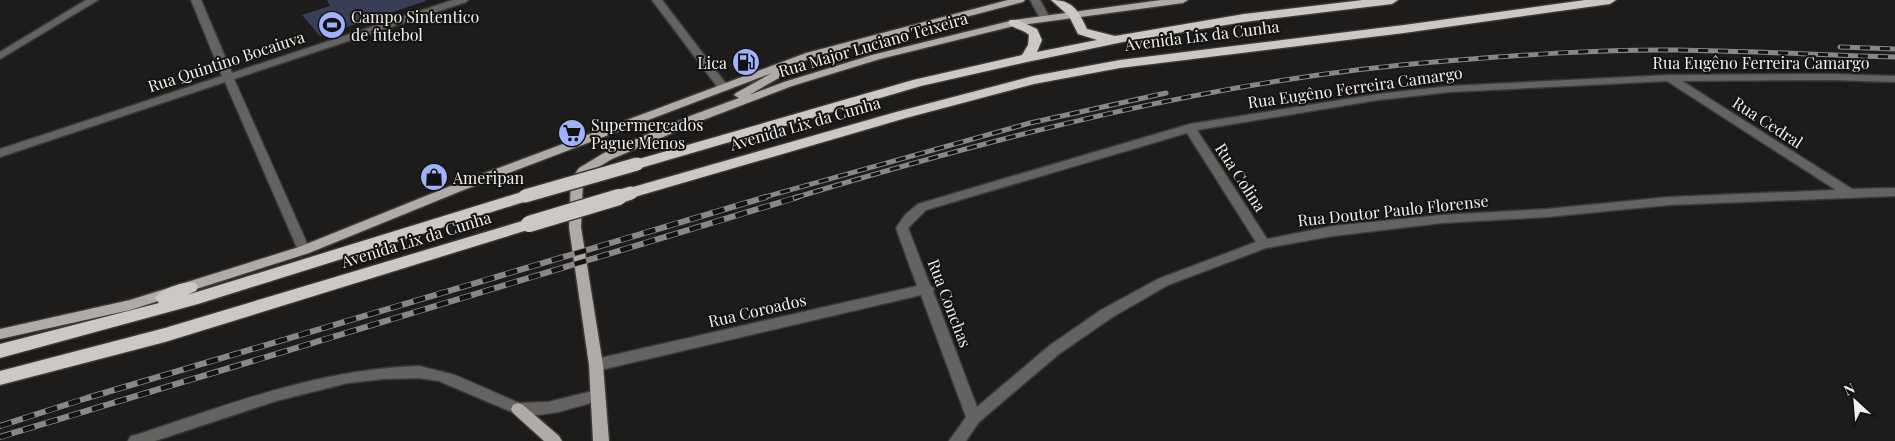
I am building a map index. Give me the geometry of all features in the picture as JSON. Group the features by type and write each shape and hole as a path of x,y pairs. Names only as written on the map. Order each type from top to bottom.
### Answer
{"highway":[{"path":"1057,0 1074,14 1078,27 1089,34 1123,38"},
{"name":"Avenida Lix da Cunha","path":"0,350 77,332 250,282 525,196 918,83 1123,38 1244,18 1392,0"},
{"name":"Avenida Lix da Cunha","path":"0,378 165,336 528,224 901,115 1033,80 1130,63 1610,0"},
{"path":"1014,23 1028,28 1036,36 1037,42 1027,58"},
{"path":"77,332 190,287"}],"main road":[{"path":"0,334 130,305 304,250 465,184 723,86 810,56 1020,0"},
{"name":"Rua Major Luciano Teixeira","path":"596,365 575,227 577,180 583,171 608,156 694,119 788,84 868,60 1014,23 1183,0"},
{"name":"Rua Major Luciano Teixeira","path":"694,119 810,56"},
{"path":"596,365 601,441"},
{"path":"518,409 554,441"}],"street":[{"path":"0,56 93,0"},
{"path":"196,0 304,250"},
{"name":"Rua Quintino Bocaiuva","path":"0,153 463,0"},
{"path":"657,0 723,86"},
{"path":"1035,0 1046,18"},
{"name":"Rua Eugêno Ferreira Camargo","path":"922,207 1190,128 1302,108 1450,89 1669,78 1833,77 1895,79"},
{"name":"Rua Cedral","path":"1669,78 1849,193"},
{"name":"Rua Colina","path":"1190,128 1264,244"},
{"name":"Rua Doutor Paulo Florense","path":"957,441 974,418 1054,350 1106,314 1162,282 1264,244 1333,231 1442,219 1547,213 1669,201 1895,192"},
{"name":"Rua Conchas","path":"922,207 909,218 902,228 927,289 974,418"},
{"name":"Rua Coroados","path":"596,365 927,289"},
{"path":"136,441 285,392 345,379 399,372 423,372 449,379 518,409 560,406 597,396"}],"shaded area":[{"name":"Campo Sintentico de futebol","path":"327,0 426,1 320,36 302,15 330,6"}],"railway":[{"path":"1840,47 1895,49"},
{"path":"794,198 955,152 1117,112 1198,95 1363,69 1446,61 1619,50 1895,57"},
{"path":"761,198 1030,123 1166,93"},
{"path":"0,426 87,398 766,197"},
{"path":"0,437 798,197"}],"place":[{"name":"Campo Sintentico de futebol","path":"332,25"},
{"name":"Lica","path":"746,62"},
{"name":"Supermercados Pague Menos","path":"572,133"},
{"name":"Ameripan","path":"434,177"}]}
